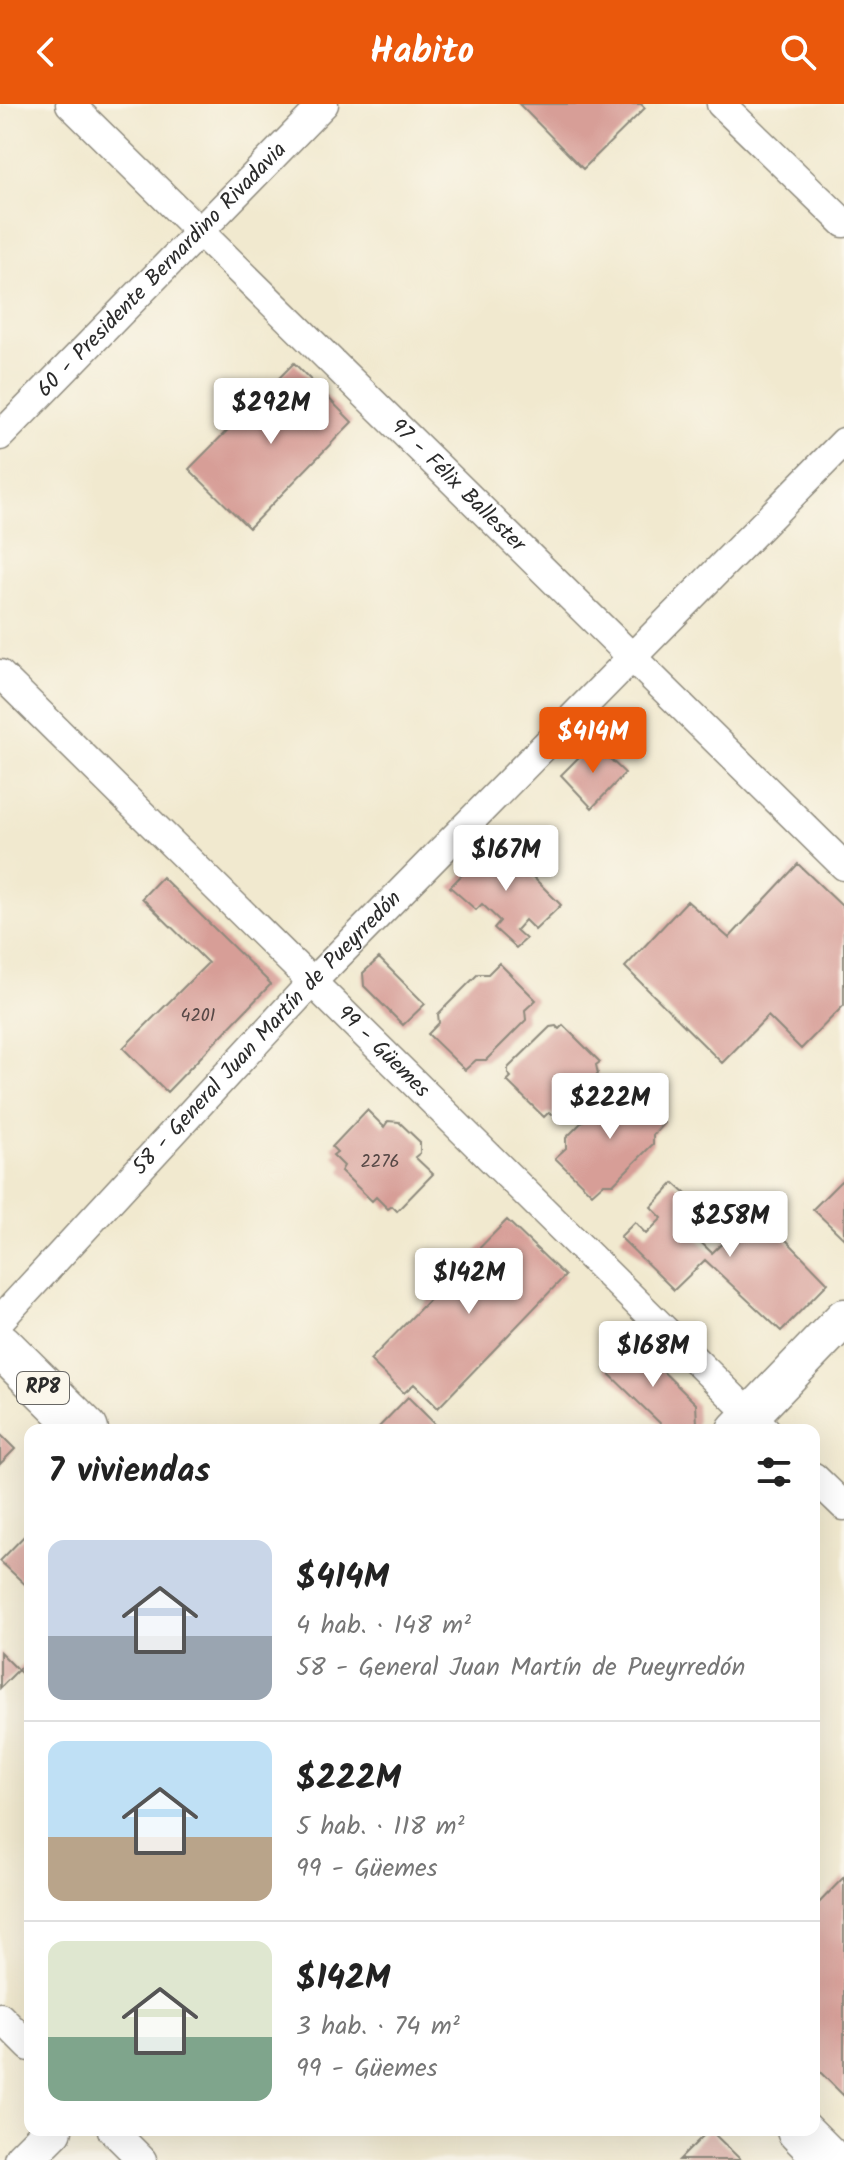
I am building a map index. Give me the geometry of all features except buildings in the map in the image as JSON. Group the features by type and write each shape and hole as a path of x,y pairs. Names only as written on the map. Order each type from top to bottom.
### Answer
{"main road":[{"name":"RP8","path":"0,1345 80,1424"},
{"path":"805,2136 829,2160"}],"street":[{"name":"97 - Félix Ballester","path":"70,104 844,866"},
{"name":"60 - Presidente Bernardino Rivadavia","path":"0,436 324,104"},
{"path":"721,104 844,223"},
{"name":"58 - General Juan Martín de Pueyrredón","path":"0,1320 311,983 844,442"},
{"name":"99 - Güemes","path":"0,674 750,1424"},
{"path":"752,1424 844,1318"},
{"path":"820,1483 844,1506"},
{"path":"0,2017 24,2041"},
{"path":"23,2160 47,2136"},
{"path":"118,2136 142,2160"}]}
